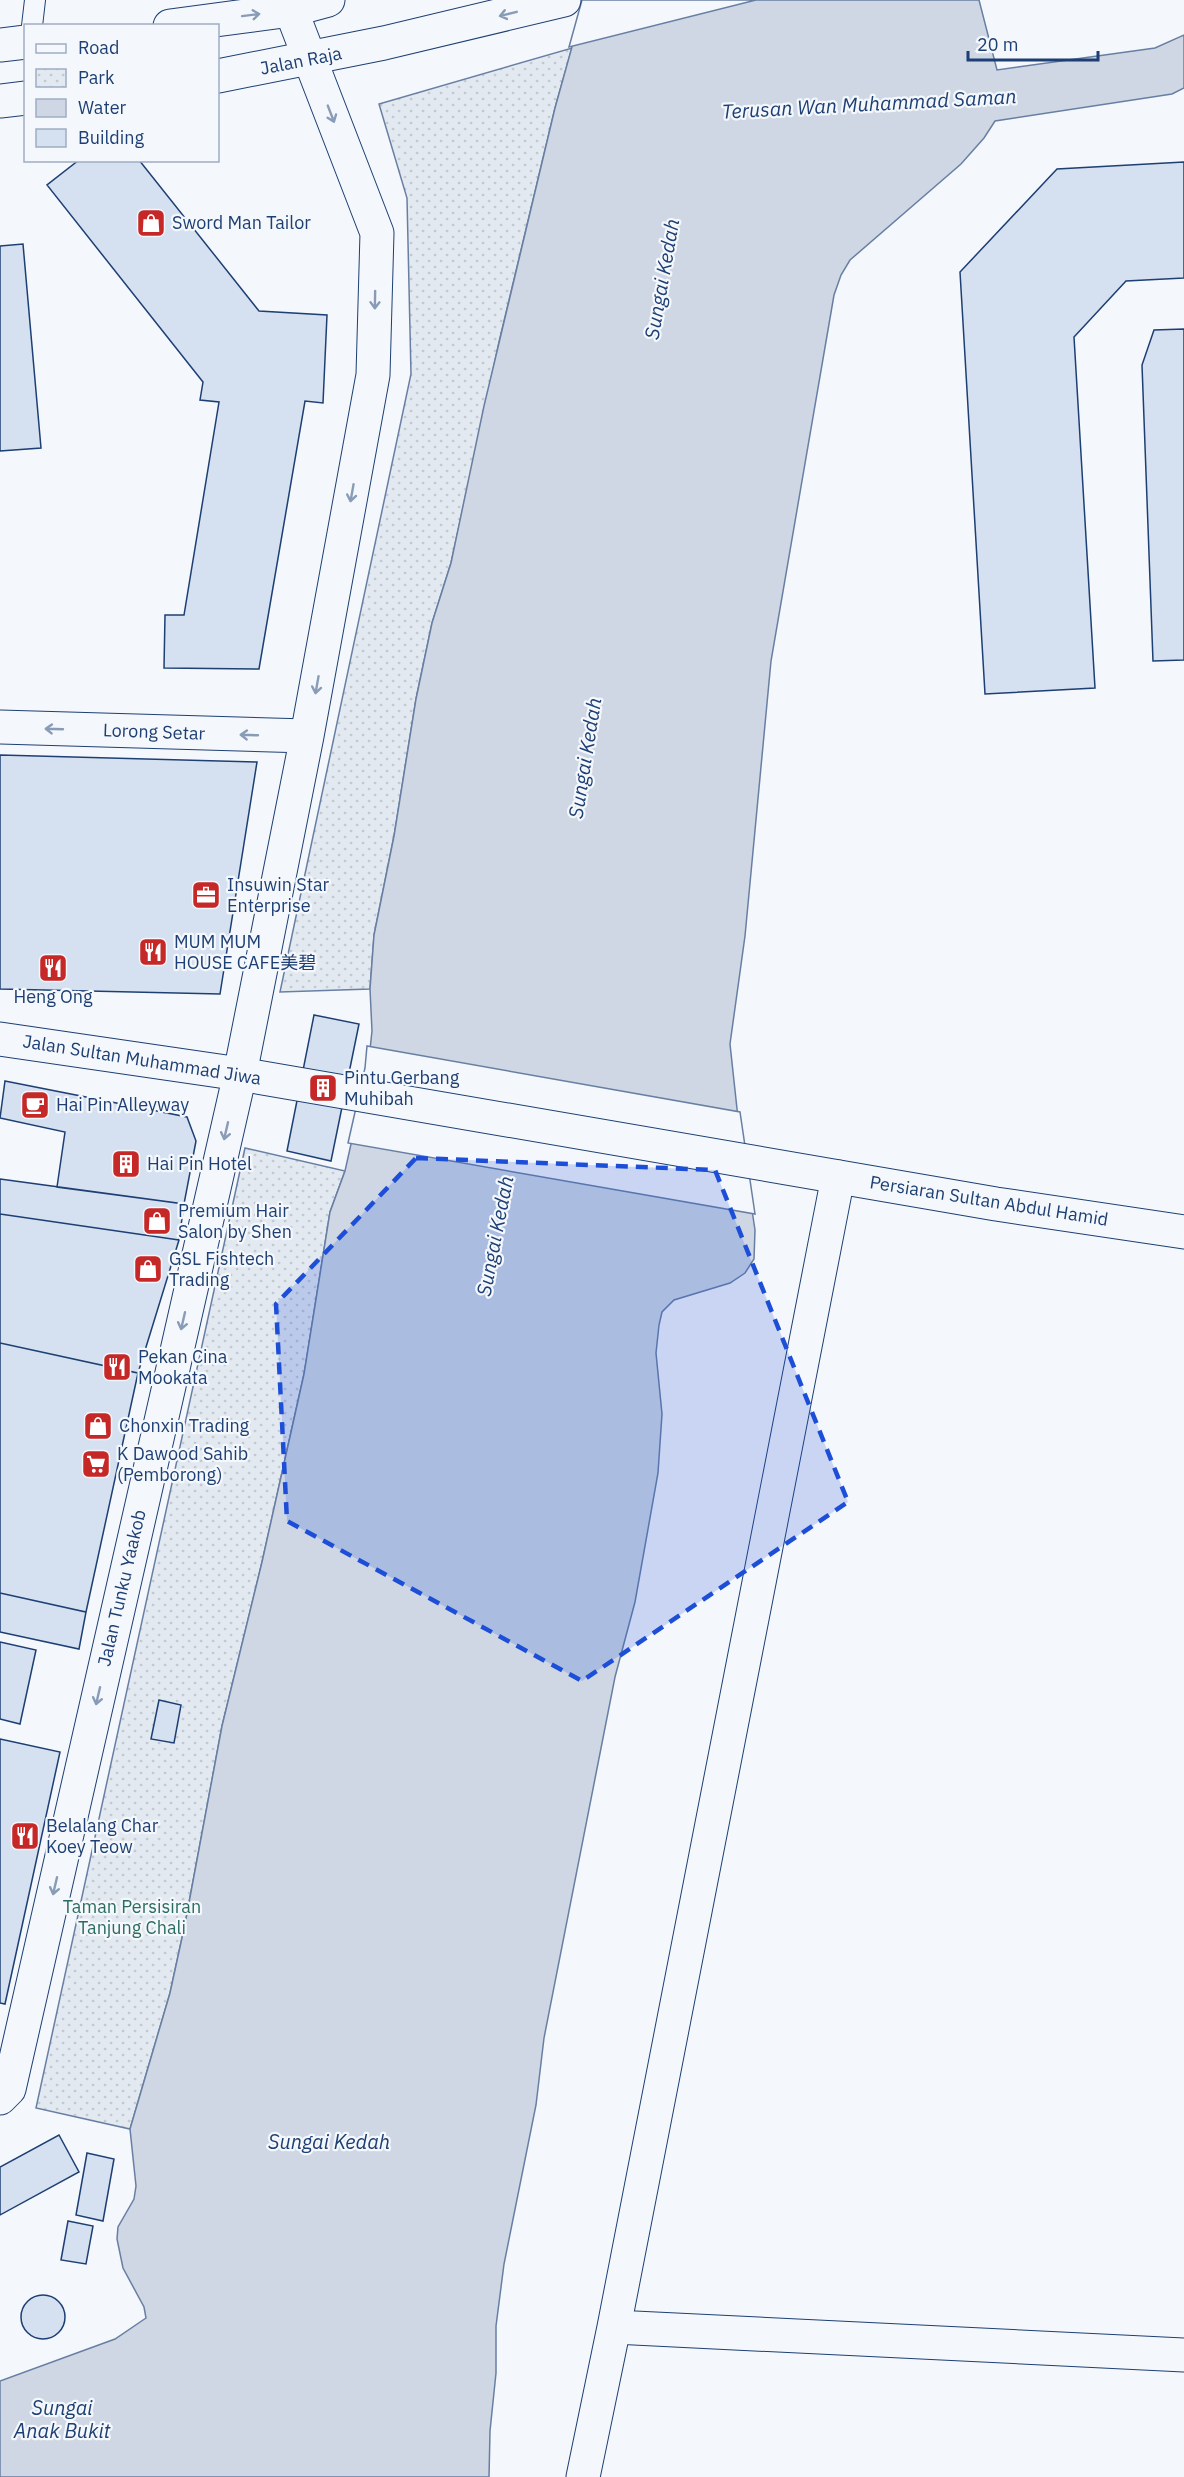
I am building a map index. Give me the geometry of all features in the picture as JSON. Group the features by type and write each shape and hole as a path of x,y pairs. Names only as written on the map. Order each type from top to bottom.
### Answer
{"street":[{"path":"185,24 291,10 328,0"},
{"name":"Jalan Raja","path":"219,76 384,44 564,0"},
{"name":"Jalan Tunku Yaakob","path":"0,2098 9,2089 240,1074 307,736 373,375 377,233 291,10"},
{"path":"0,45 24,42"},
{"path":"0,101 24,98"},
{"name":"Lorong Setar","path":"0,727 307,736"},
{"name":"Jalan Sultan Muhammad Jiwa","path":"0,1039 240,1074 795,1170"},
{"name":"Persiaran Sultan Abdul Hamid","path":"795,1170 1184,1232"},
{"path":"583,2477 838,1177"},
{"path":"614,2327 1184,2355"}],"lane":[{"path":"32,24 35,0"}],"highlighted area":[{"path":"416,1158 715,1170 848,1502 582,1681 287,1521 276,1304"}],"green space":[{"path":"572,48 555,108 499,342 451,563 432,623 416,699 394,836 374,935 370,989 280,992 411,374 407,198 379,104"},
{"name":"Taman Persisiran Tanjung Chali","path":"245,1148 345,1171 330,1212 304,1374 222,1726 170,1993 130,2129 36,2108"}],"water":[{"name":"Sungai Kedah","path":"585,0 979,0 997,70 1155,48 1184,35 1184,88 1172,94 995,121 984,138 961,164 850,260 841,275 834,295 771,661 745,936 730,1044 738,1118 755,1230 754,1259 745,1273 730,1283 674,1300 662,1312 659,1325 656,1353 662,1414 658,1473 635,1602 615,1677 544,2038 536,2105 504,2264 496,2326 496,2373 490,2431 489,2477 0,2477 0,2381 115,2339 146,2318 144,2307 123,2268 117,2239 118,2227 134,2199 136,2186 130,2129 170,1993 222,1726 304,1374 330,1212 345,1171 368,1068 372,1031 370,989 374,935 394,836 416,699 432,623 451,563 484,406 555,108"}],"pier":[{"path":"582,0 756,0 569,47"},
{"path":"367,1046 740,1112 755,1214 348,1143 365,1068"}],"building":[{"path":"76,162 141,162 259,311 327,315 323,403 305,401 259,669 164,668 165,615 184,615 219,402 200,400 203,382 47,185"},
{"path":"1184,162 1184,278 1126,281 1074,337 1095,688 985,694 960,272 1057,169"},
{"path":"23,244 41,448 0,451 0,246"},
{"path":"1184,329 1184,660 1153,661 1142,365 1154,330"},
{"path":"0,755 257,762 220,994 0,989"},
{"name":"Pintu Gerbang Muhibah","path":"314,1015 359,1024 331,1161 287,1151"},
{"name":"Hai Pin Hotel","path":"5,1081 187,1117 196,1141 184,1204 57,1187 65,1132 0,1118"},
{"path":"0,1179 184,1204 179,1240 0,1214"},
{"path":"0,1214 179,1240 138,1373 0,1343"},
{"path":"0,1343 138,1373 86,1612 0,1593"},
{"path":"0,1593 86,1612 79,1649 0,1632"},
{"path":"0,1642 36,1650 20,1724 0,1719"},
{"path":"159,1700 181,1705 174,1743 151,1739"},
{"path":"0,1739 60,1752 5,2004 0,2003"},
{"path":"59,2135 79,2172 0,2215 0,2167"},
{"path":"87,2153 114,2159 103,2221 76,2215"},
{"path":"68,2221 93,2226 86,2264 61,2260"},
{"path":"43,2295 58,2302 65,2317 58,2332 43,2339 28,2332 21,2317 28,2302"}],"place":[{"name":"Sword Man Tailor","path":"151,223"},
{"name":"Insuwin Star Enterprise","path":"206,895"},
{"name":"MUM MUM HOUSE CAFE美碧","path":"153,952"},
{"name":"Heng Ong","path":"53,968"},
{"name":"Pintu Gerbang Muhibah","path":"323,1088"},
{"name":"Hai Pin Alleyway","path":"35,1105"},
{"name":"Hai Pin Hotel","path":"126,1164"},
{"name":"Premium Hair Salon by Shen","path":"157,1221"},
{"name":"GSL Fishtech Trading","path":"148,1269"},
{"name":"Pekan Cina Mookata","path":"117,1367"},
{"name":"Chonxin Trading","path":"98,1426"},
{"name":"K Dawood Sahib (Pemborong)","path":"96,1464"},
{"name":"Belalang Char Koey Teow","path":"25,1836"}],"water label":[{"name":"Terusan Wan Muhammad Saman","path":"869,104"},
{"name":"Sungai Anak Bukit","path":"62,2420"}]}
